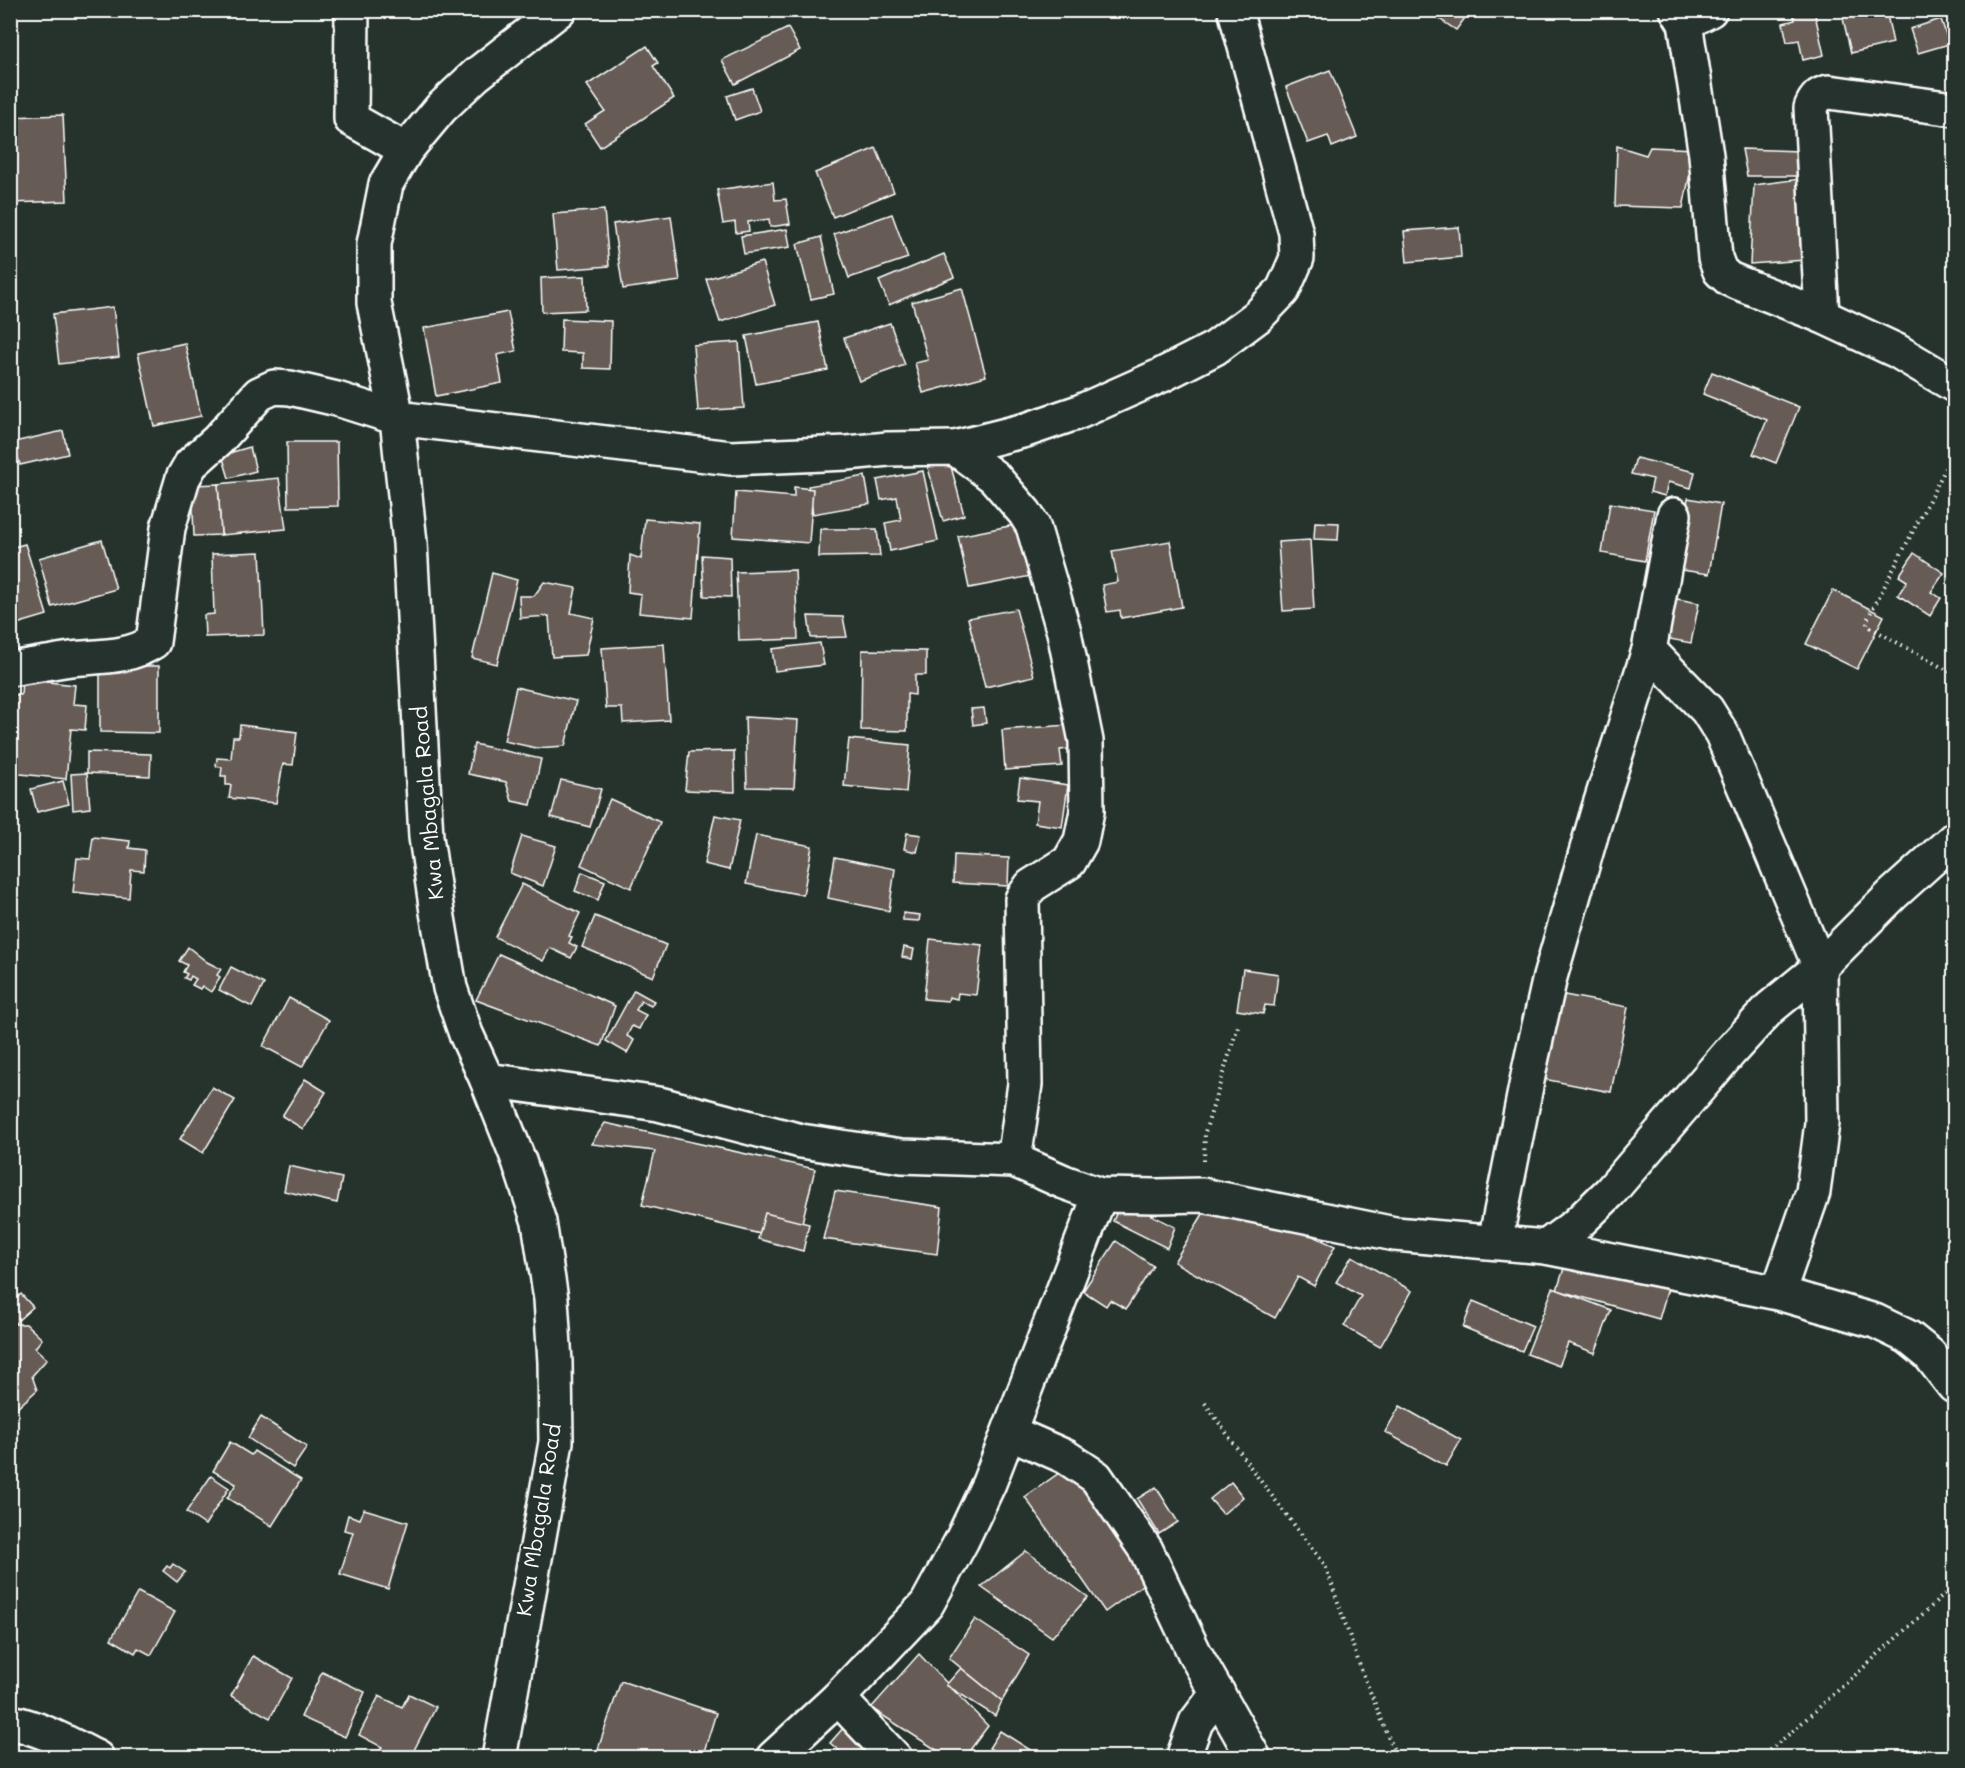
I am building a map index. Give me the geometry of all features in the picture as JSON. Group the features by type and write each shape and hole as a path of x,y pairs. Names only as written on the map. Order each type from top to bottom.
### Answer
{"street":[{"path":"352,10 351,119 406,150"},
{"name":"Kwa Mbagala Road","path":"499,1758 556,1442 552,1299 539,1222 519,1161 466,1034 450,988 426,837 410,543 397,418 374,303 374,244 386,184 406,150 441,108 476,75 559,10"},
{"path":"10,669 73,659 114,656 142,650 153,642 168,528 183,478 190,464 218,440 259,394 274,387 290,388 337,399 397,418 731,458 888,448 955,448 1026,430 1079,412 1160,376 1215,348 1258,316 1283,290 1297,258 1296,233 1235,10"},
{"path":"1691,15 1715,258 1720,271 1730,279 1822,316 1897,351 1954,386"},
{"path":"1822,316 1811,108 1814,99 1829,92 1954,109"},
{"path":"955,448 994,477 1025,513 1033,526 1064,632 1086,741 1087,811 1081,841 1069,862 1030,886 1022,898 1025,1084 1014,1160"},
{"path":"1495,1242 1550,976 1598,811 1649,650 1674,515"},
{"path":"1649,650 1707,710 1722,734 1820,968 1822,1123 1815,1180 1813,1192 1778,1293"},
{"path":"1546,1247 1576,1224 1610,1192 1770,1008 1820,968 1892,895 1954,839"},
{"path":"487,1080 659,1104 801,1141 902,1156 1014,1160 1100,1195 1157,1197 1202,1195 1395,1234 1546,1247 1778,1293 1875,1321 1908,1337 1929,1354 1954,1386"},
{"path":"773,1758 838,1698 927,1604 976,1512 1100,1195"},
{"path":"1009,1432 1066,1457 1096,1477 1146,1550 1194,1652 1254,1758"},
{"path":"1183,1758 1196,1722 1218,1693"},
{"path":"838,1698 895,1758"},
{"path":"10,1722 22,1724 55,1737 97,1758"}],"path":[{"path":"1954,452 1867,625 1954,674"},
{"path":"1202,1195 1205,1132 1239,1023"},
{"path":"1205,1402 1256,1475 1325,1565 1361,1669 1397,1758"},
{"path":"1760,1758 1954,1586"}],"building":[{"path":"1439,10 1471,10 1456,30 1435,16"},
{"path":"1792,10 1814,10 1824,55 1803,60 1799,40 1787,42 1783,23 1795,20"},
{"path":"1841,10 1886,10 1893,43 1851,53"},
{"path":"1941,19 1949,44 1918,53 1910,29"},
{"path":"788,28 800,50 735,84 722,60"},
{"path":"647,46 658,63 653,66 674,98 600,147 585,124 605,111 587,85"},
{"path":"1330,70 1357,137 1332,147 1328,136 1308,143 1286,87"},
{"path":"752,88 760,111 735,120 727,96"},
{"path":"63,115 67,201 10,203 10,117"},
{"path":"1617,146 1646,155 1650,147 1695,149 1683,208 1615,206"},
{"path":"876,148 894,192 833,217 815,173"},
{"path":"1742,149 1800,151 1801,176 1747,176"},
{"path":"1800,179 1805,260 1750,264 1754,185"},
{"path":"773,182 775,200 786,199 790,224 770,227 769,219 748,222 749,231 736,233 735,222 723,224 717,190"},
{"path":"604,210 609,266 558,270 553,214"},
{"path":"892,214 908,258 849,278 834,234"},
{"path":"671,216 680,281 623,289 613,224"},
{"path":"1459,227 1461,257 1407,262 1404,231"},
{"path":"787,229 790,247 744,254 741,236"},
{"path":"821,237 834,294 811,299 797,244"},
{"path":"944,254 954,277 889,305 879,281"},
{"path":"762,262 775,305 720,322 706,279"},
{"path":"585,276 586,310 542,312 541,278"},
{"path":"962,288 986,376 923,393 915,363 928,360 912,302"},
{"path":"113,307 119,357 59,364 53,314"},
{"path":"508,312 516,351 497,355 502,383 436,396 424,328"},
{"path":"562,319 611,321 610,369 583,368 583,353 561,352"},
{"path":"818,322 828,370 756,384 746,336"},
{"path":"890,323 905,365 859,381 844,338"},
{"path":"739,342 744,408 698,411 693,345"},
{"path":"185,343 201,416 154,426 138,353"},
{"path":"1712,372 1799,407 1776,463 1753,454 1767,420 1703,394"},
{"path":"63,431 68,454 20,465 14,442"},
{"path":"287,442 337,442 338,506 288,507"},
{"path":"250,447 256,471 229,478 222,455"},
{"path":"1636,458 1695,472 1691,488 1668,482 1665,496 1650,492 1653,479 1631,474"},
{"path":"949,459 964,515 943,521 926,461"},
{"path":"923,471 938,541 890,551 885,523 901,520 897,497 881,500 877,480"},
{"path":"865,476 870,504 813,514 808,486"},
{"path":"279,478 286,529 221,535 218,484"},
{"path":"218,484 221,535 194,536 192,485"},
{"path":"794,487 813,489 809,543 733,537 736,492 794,497"},
{"path":"1688,498 1721,504 1709,574 1675,569"},
{"path":"1610,503 1654,510 1645,561 1602,553"},
{"path":"645,519 700,524 693,618 639,613 641,594 628,592 630,555 641,559"},
{"path":"1315,522 1339,523 1338,540 1314,539"},
{"path":"1020,524 1031,576 969,588 958,536"},
{"path":"820,529 877,529 880,556 819,557"},
{"path":"102,540 116,589 52,607 39,558"},
{"path":"1310,540 1314,609 1283,611 1278,542"},
{"path":"1170,541 1182,607 1121,618 1120,610 1107,612 1102,585 1118,582 1112,551"},
{"path":"25,544 47,615 10,626 10,548"},
{"path":"260,552 264,635 205,637 204,615 214,614 212,554"},
{"path":"1914,553 1944,573 1931,592 1941,598 1930,616 1898,595 1907,581 1899,576"},
{"path":"702,555 730,557 731,597 704,596"},
{"path":"795,570 798,639 739,641 736,572"},
{"path":"492,573 517,580 497,664 472,658"},
{"path":"544,582 576,588 571,613 594,618 586,655 552,657 549,616 520,618 519,596 534,596"},
{"path":"1833,590 1884,616 1857,669 1806,644"},
{"path":"1672,598 1699,603 1691,643 1664,638"},
{"path":"1016,609 1034,676 985,687 968,618"},
{"path":"808,616 843,617 847,637 811,638"},
{"path":"820,643 824,665 775,671 772,649"},
{"path":"664,644 669,720 623,723 622,708 606,708 602,648"},
{"path":"862,650 926,651 926,675 915,675 915,695 907,694 907,731 861,730"},
{"path":"100,666 159,666 159,733 100,732"},
{"path":"22,679 75,685 73,704 87,705 85,730 71,729 66,779 12,773 17,720 10,720 10,694 21,695"},
{"path":"516,687 576,701 565,746 536,748 504,741"},
{"path":"984,708 986,723 973,725 971,709"},
{"path":"745,717 798,720 794,788 747,787"},
{"path":"240,725 297,732 293,765 283,764 276,803 229,798 231,785 226,785 226,776 221,776 222,767 216,766 217,758 231,759 233,737 239,737"},
{"path":"1068,725 1070,749 1060,750 1062,766 1005,770 1002,730"},
{"path":"849,739 910,745 906,792 844,786"},
{"path":"474,744 541,759 531,805 512,801 506,782 468,774"},
{"path":"734,751 735,792 685,790 689,752"},
{"path":"87,752 151,754 150,776 87,773"},
{"path":"87,773 90,808 73,810 71,774"},
{"path":"1020,778 1068,785 1062,827 1035,823 1038,801 1017,799"},
{"path":"561,780 601,789 590,827 551,817"},
{"path":"63,781 69,804 37,812 31,789"},
{"path":"610,799 660,822 631,888 581,865"},
{"path":"715,815 740,820 729,870 704,864"},
{"path":"907,833 921,835 917,852 904,849"},
{"path":"756,835 812,846 803,895 746,884"},
{"path":"522,836 556,846 543,886 510,873"},
{"path":"93,837 130,841 129,848 145,850 144,871 131,870 129,898 73,892 77,858 90,859"},
{"path":"954,855 1009,858 1008,886 953,883"},
{"path":"835,857 895,869 889,911 828,898"},
{"path":"582,872 605,881 598,900 575,891"},
{"path":"522,884 580,913 569,936 572,937 569,943 577,947 571,958 550,948 543,961 495,937"},
{"path":"903,913 920,915 919,921 903,920"},
{"path":"595,916 666,945 653,977 582,947"},
{"path":"930,939 982,945 976,995 958,993 957,999 949,997 948,1001 924,999"},
{"path":"188,947 207,962 221,969 217,975 220,977 211,992 202,986 200,989 192,985 196,979 191,976 189,980 184,978 187,974 183,972 187,965 179,961"},
{"path":"904,947 914,949 912,959 902,957"},
{"path":"499,954 615,1006 601,1046 476,1000"},
{"path":"231,967 264,984 252,1007 219,990"},
{"path":"1243,969 1278,974 1274,1006 1265,1005 1263,1014 1237,1010"},
{"path":"634,990 654,1001 651,1006 641,1001 636,1010 646,1015 639,1029 632,1026 627,1036 634,1040 627,1053 606,1041"},
{"path":"1554,993 1628,1007 1611,1092 1538,1078"},
{"path":"289,998 329,1020 302,1067 263,1046"},
{"path":"305,1079 326,1092 303,1129 282,1116"},
{"path":"212,1087 235,1100 203,1153 180,1139"},
{"path":"605,1123 815,1169 797,1243 642,1205 655,1151 591,1144"},
{"path":"289,1166 342,1178 337,1203 284,1191"},
{"path":"835,1191 942,1207 937,1254 823,1239"},
{"path":"1212,1199 1264,1214 1335,1246 1314,1286 1298,1277 1275,1318 1174,1262"},
{"path":"1122,1200 1175,1227 1167,1248 1113,1221"},
{"path":"765,1213 809,1224 803,1251 758,1239"},
{"path":"1116,1241 1153,1266 1126,1309 1110,1300 1106,1306 1083,1291"},
{"path":"1352,1256 1412,1291 1380,1347 1344,1326 1361,1296 1336,1282"},
{"path":"1568,1256 1669,1285 1659,1319 1557,1290"},
{"path":"1553,1288 1611,1310 1595,1353 1568,1343 1559,1366 1527,1354"},
{"path":"21,1294 33,1307 14,1324 26,1324 42,1339 35,1348 47,1359 32,1376 37,1390 16,1409 10,1405 10,1304"},
{"path":"1473,1301 1533,1326 1522,1351 1463,1327"},
{"path":"1400,1406 1461,1440 1446,1466 1385,1432"},
{"path":"261,1417 307,1447 293,1468 248,1438"},
{"path":"230,1442 251,1455 254,1451 301,1480 272,1526 227,1498 236,1484 213,1471"},
{"path":"1069,1466 1149,1580 1105,1612 1025,1497"},
{"path":"211,1476 229,1488 205,1525 186,1512"},
{"path":"1231,1482 1243,1497 1223,1514 1210,1499"},
{"path":"1156,1487 1178,1522 1159,1534 1137,1499"},
{"path":"364,1509 408,1522 388,1589 340,1574 353,1532 344,1530 348,1515 360,1519"},
{"path":"1026,1551 1088,1597 1052,1637 981,1587"},
{"path":"173,1564 185,1572 177,1582 163,1571 167,1566 170,1568"},
{"path":"138,1592 175,1612 151,1655 138,1648 135,1653 111,1639"},
{"path":"975,1619 1029,1655 1002,1701 949,1658"},
{"path":"919,1654 988,1726 964,1758 949,1758 871,1708"},
{"path":"253,1656 292,1678 270,1718 231,1696"},
{"path":"961,1668 1002,1701 995,1716 946,1685"},
{"path":"322,1672 365,1692 345,1737 301,1717"},
{"path":"621,1681 716,1713 702,1758 595,1758"},
{"path":"409,1694 436,1707 410,1758 392,1758 380,1751 382,1747 359,1735 379,1696 402,1707"},
{"path":"844,1727 877,1758 848,1758 830,1743"},
{"path":"1000,1731 1043,1758 1005,1758 989,1748"},
{"path":"542,1752 568,1755 568,1758 541,1758"}]}
